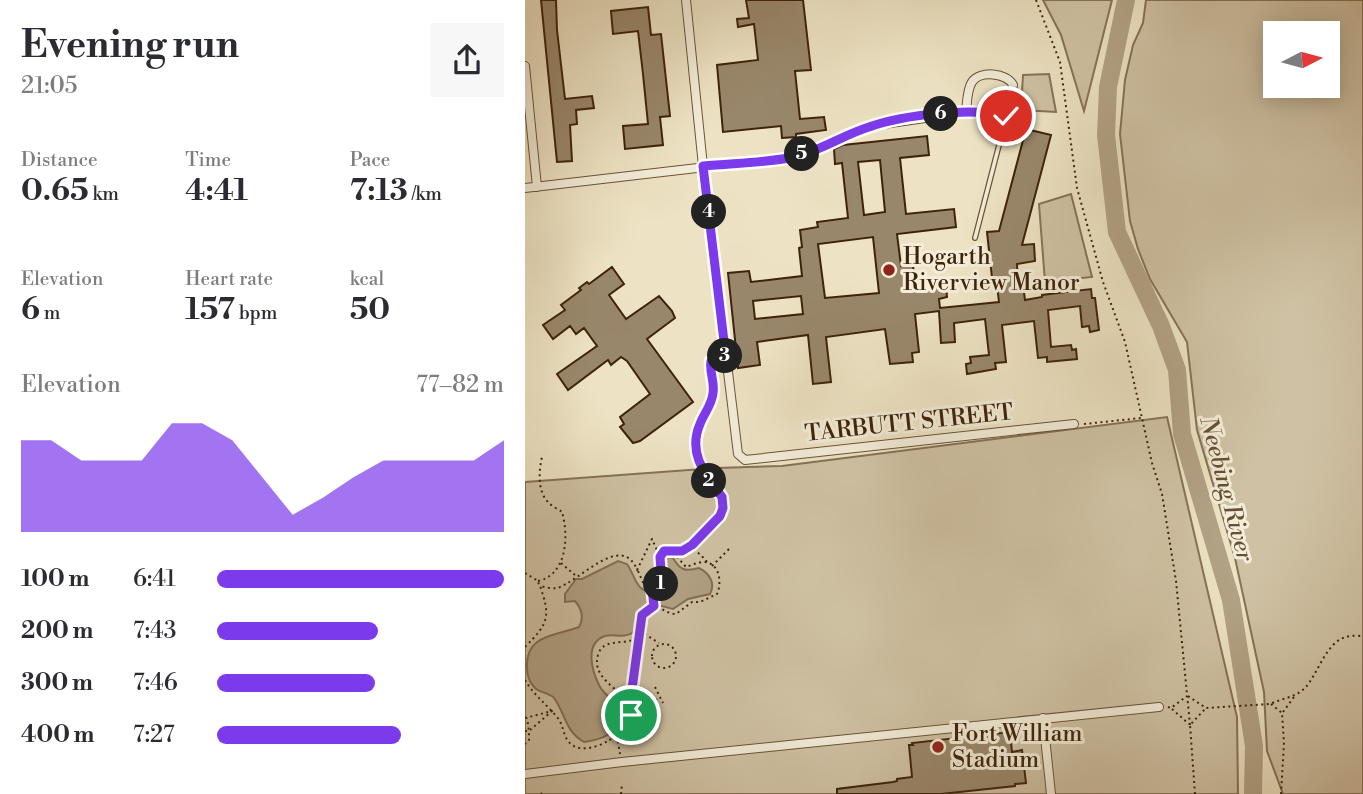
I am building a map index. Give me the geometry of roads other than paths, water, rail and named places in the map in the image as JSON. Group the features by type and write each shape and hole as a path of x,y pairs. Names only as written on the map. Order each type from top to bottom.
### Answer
{"street":[{"path":"686,0 703,166"},
{"path":"525,66 537,187"},
{"path":"525,188 792,157 870,126 916,117 990,111 1006,116 1013,85 1010,78 1004,75 983,76 970,83 966,112"},
{"name":"TARBUTT STREET","path":"703,166 735,443 738,454 745,460 1074,425"},
{"path":"525,774 1159,707"},
{"path":"1043,718 1051,794"}],"lane":[{"path":"975,238 1006,116"}],"waterway":[{"name":"Neebing River","path":"1126,0 1108,87 1106,135 1117,232 1161,326 1177,370 1182,434 1231,600 1254,746 1253,794"}],"place":[{"name":"Hogarth Riverview Manor","path":"889,270"},
{"name":"Fort William Stadium","path":"938,747"}]}
